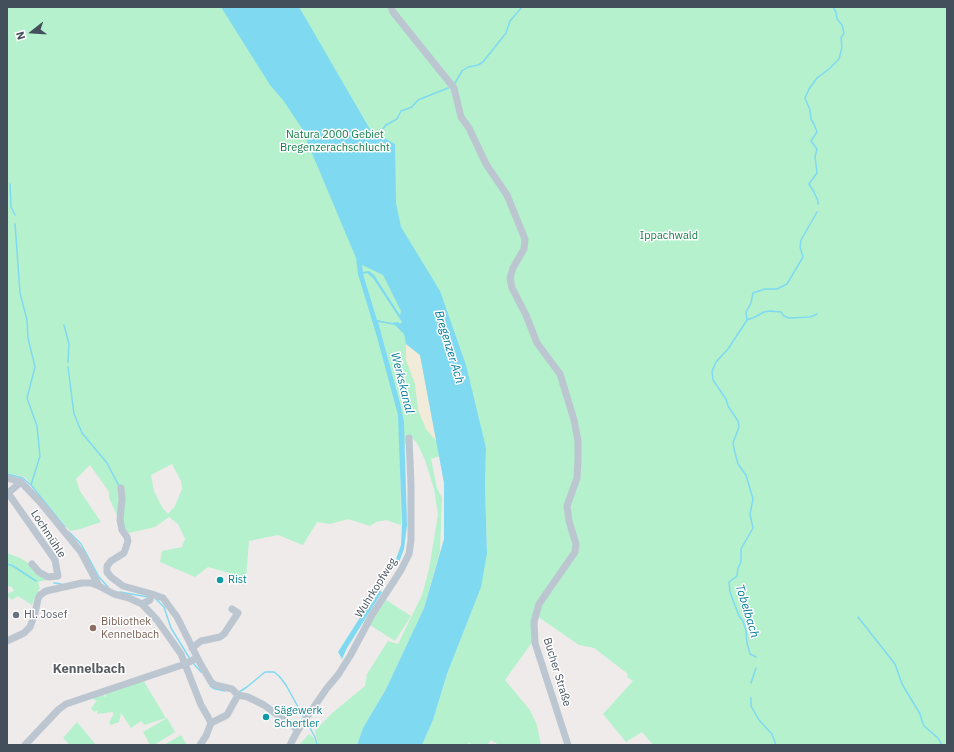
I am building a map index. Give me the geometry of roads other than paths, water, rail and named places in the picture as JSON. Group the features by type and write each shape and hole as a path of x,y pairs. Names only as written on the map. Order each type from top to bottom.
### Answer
{"street":[{"name":"Bucher Straße","path":"391,7 393,12 454,88 461,117 469,128 486,164 508,195 525,239 524,249 513,268 510,278 512,288 526,315 537,343 560,374 574,420 578,441 578,459 576,478 567,506 569,521 576,544 575,552 539,604 534,622 535,643 568,745"},
{"name":"Wuhrkopfweg","path":"290,745 298,730 346,662 409,554 411,540 411,485 409,438"},
{"path":"7,478 21,482"},
{"name":"Lochmühle","path":"32,564 39,572 48,577 58,576 55,560 8,493 21,482 40,502 81,552 99,586"},
{"path":"121,488 122,499 120,520 122,530 128,537 124,553 111,560 107,566 111,577 123,586 151,596 163,598 180,622 196,659 211,682 264,705 298,730"},
{"path":"7,641 24,633 30,627 38,599 44,592 82,583 91,583 114,594 130,598 142,604 148,610 175,644 186,663 201,705 211,723"},
{"path":"142,604 151,596"},
{"path":"192,648 201,641 220,637 224,634 238,613 232,609"},
{"path":"25,745 58,710 66,704 196,659"},
{"path":"200,745 206,736 211,723 227,714 237,693"}],"water":[{"name":"Bregenzer Ach","path":"221,7 299,7 371,131 395,144 396,203 401,227 440,291 466,365 486,448 485,485 487,553 481,587 447,674 433,720 422,745 357,745 363,728 386,689 424,608 444,539 444,483 420,355 406,344 404,334 395,325 378,322 404,422 407,525 404,549 398,565 395,562 401,545 402,525 398,415 358,274 356,258 301,127 283,100 270,85","holes":["362,265 383,275 401,311 400,315 374,275 369,271 363,272","367,273 373,278 402,322 400,324 398,322 392,323 377,320 363,274"]},
{"path":"378,589 382,592 347,648 342,659 338,652"}],"waterway":[{"path":"455,83 462,71 468,67 478,65 483,62 506,33 510,21 522,7"},
{"name":"Tobelbach","path":"818,204 814,192 809,184 817,173 815,157 817,149 811,141 817,132 811,119 810,110 805,98 809,89 817,78 839,59 842,47 841,38 844,33 842,25 837,19 836,12 833,7"},
{"path":"382,139 382,130 386,125 397,119 401,111 412,107 418,100 448,88"},
{"path":"10,184 11,207 15,215"},
{"name":"Tobelbach","path":"756,657 750,654 746,631 730,592 729,582 737,576 738,568 741,562 741,549 753,528 750,514 753,499 746,475 738,464 733,443 739,427 738,421 728,406 726,399 713,380 712,371 716,362 728,349 747,320 746,312 751,303 753,293 765,289 777,289 787,284 803,257 800,247 801,240 817,212"},
{"path":"15,224 20,293 27,320 28,338 35,367 27,398 37,426 40,456 31,485"},
{"path":"747,320 764,312 770,311 781,312 784,316 789,318 810,317 817,314"},
{"path":"64,325 69,344 68,362"},
{"path":"68,367 74,414 82,433 107,463 119,486"},
{"path":"7,474 23,478 31,485 65,527"},
{"path":"69,532 81,544 99,577 108,587"},
{"path":"7,564 13,566 36,581"},
{"path":"54,583 61,584"},
{"path":"120,592 148,597"},
{"path":"156,599 164,607 171,628 190,659"},
{"path":"858,617 895,664 902,684 920,714 924,726 938,738 942,745"},
{"path":"193,663 201,672"},
{"path":"751,683 756,668"},
{"path":"239,692 265,672 274,672 286,685 303,716"},
{"path":"210,686 215,689 225,691"},
{"path":"751,698 751,706 759,720 772,734 776,745"},
{"path":"306,721 315,737 317,745"}],"place":[{"name":"Rist","path":"220,580"},
{"name":"Hl. Josef","path":"16,615"},
{"name":"Bibliothek Kennelbach","path":"93,628"},
{"name":"Sägewerk Schertler","path":"266,717"}],"district":[{"name":"Kennelbach","path":"89,669"}],"park label":[{"name":"Natura 2000 Gebiet Bregenzerachschlucht","path":"335,141"},
{"name":"Ippachwald","path":"669,236"}],"water label":[{"name":"Werkskanal","path":"402,383"}]}
